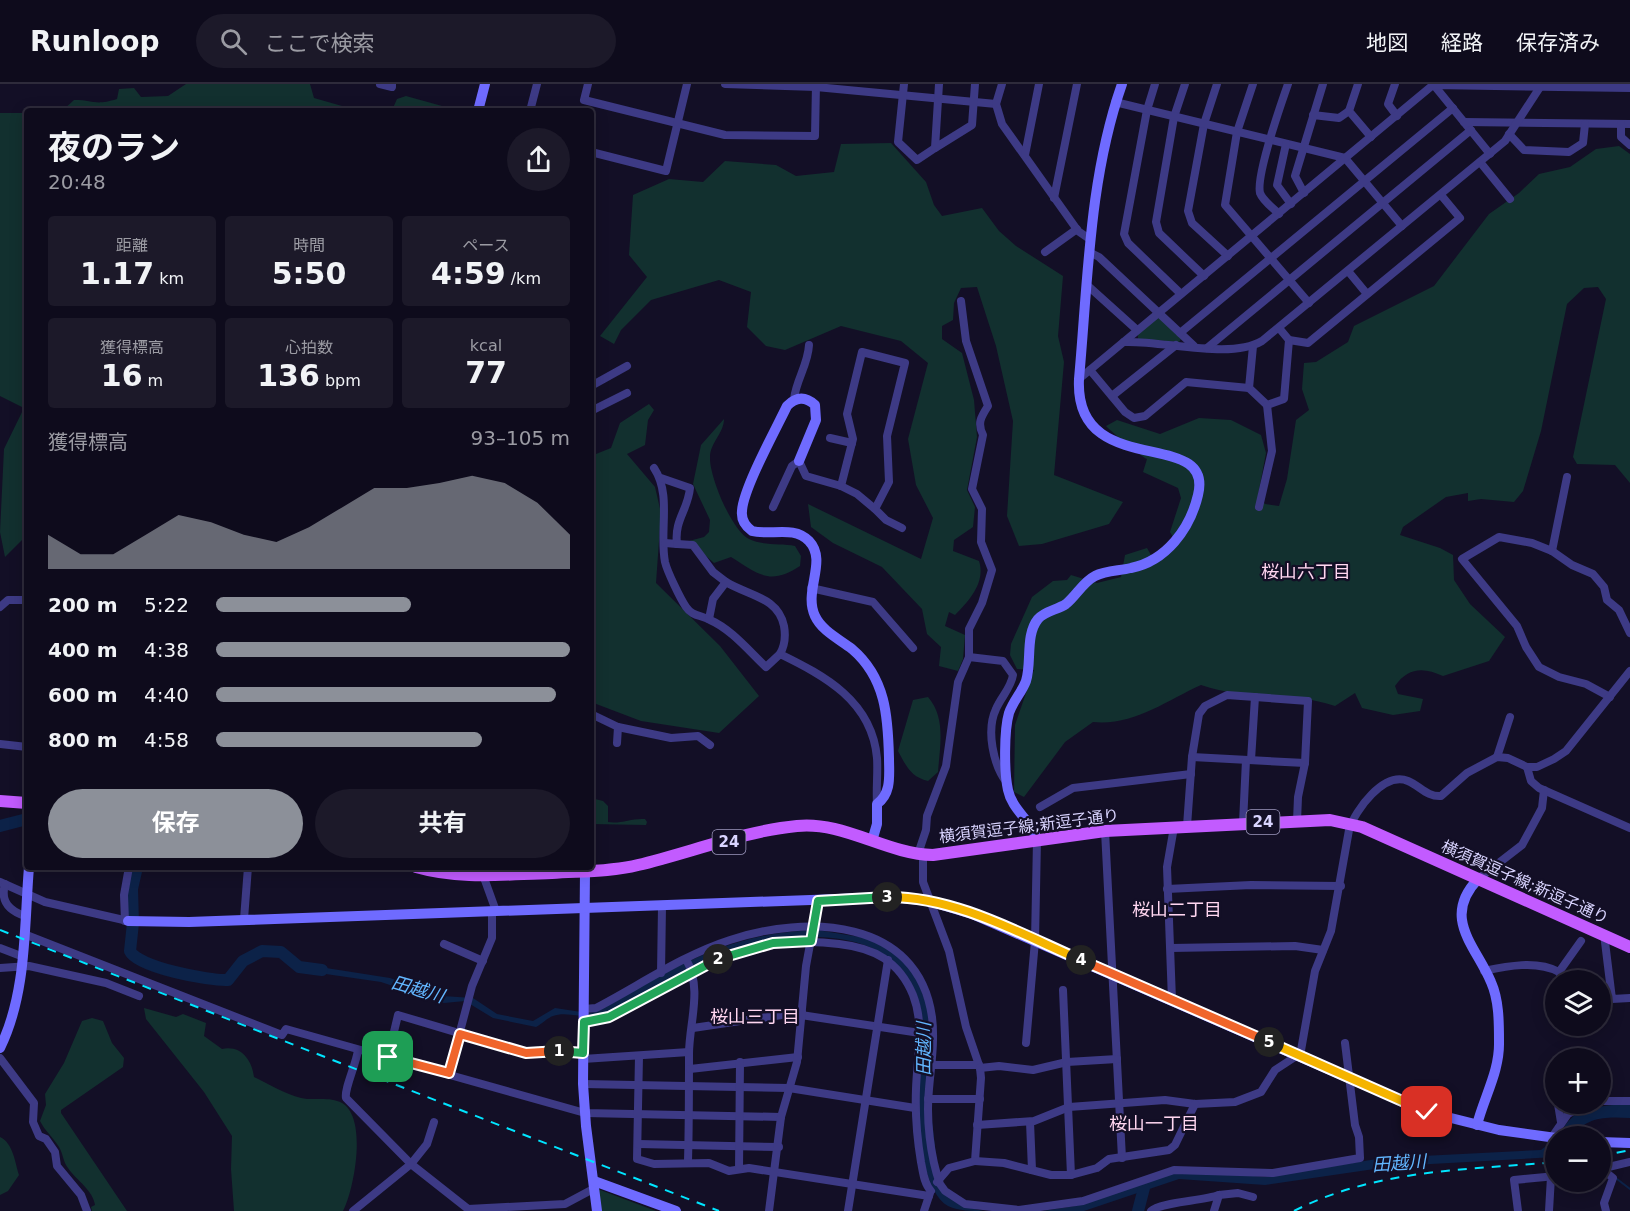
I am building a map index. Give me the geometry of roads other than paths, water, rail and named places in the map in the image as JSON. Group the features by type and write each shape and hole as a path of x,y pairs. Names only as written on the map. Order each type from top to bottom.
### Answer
{"main road":[{"path":"0,801 24,803"},
{"name":"横須賀逗子線;新逗子通り","path":"430,870 483,875 532,870 585,871 635,866 796,826 824,827 921,854 947,854 1105,831 1330,820 1352,823 1630,947"}],"street":[{"path":"380,84 392,87 392,84"},
{"path":"479,108 485,84"},
{"path":"531,108 537,84"},
{"path":"582,108 588,84"},
{"path":"594,153 666,171 687,84"},
{"path":"725,84 816,86 996,104"},
{"path":"904,84 898,142 917,160 972,125 975,84"},
{"path":"935,148 939,84"},
{"path":"1002,84 996,104 999,119 1077,229 1091,240"},
{"path":"1025,155 1039,84"},
{"path":"1054,198 1077,84"},
{"path":"1026,1043 1035,941 1037,840 1035,831 1010,797 1007,783 1007,723 1013,705 1026,683 1032,634 1038,619 1064,605 1097,574 1132,568 1163,554 1180,535 1198,495 1196,475 1182,460 1110,440 1098,434 1089,424 1079,404 1079,379 1091,240 1100,165 1115,102 1122,84"},
{"path":"1155,84 1147,110 1125,239 1181,294"},
{"path":"1185,84 1174,117 1156,227 1204,276"},
{"path":"1217,84 1204,124 1188,218 1227,256"},
{"path":"1253,84 1237,132 1224,200 1228,211 1253,235 1309,303"},
{"path":"1279,214 1261,194 1269,140 1288,84"},
{"path":"1304,193 1295,176 1323,84"},
{"path":"1313,116 1339,118 1349,111 1358,84"},
{"path":"1395,84 1388,104 1397,116"},
{"path":"1433,85 1490,154"},
{"path":"1079,379 1433,85 1630,88"},
{"path":"584,100 725,135 815,136 816,86"},
{"path":"1124,342 1227,350 1253,346 1279,328 1490,154 1509,134 1542,86"},
{"path":"1115,102 1345,158 1402,226"},
{"path":"1180,333 1453,108"},
{"path":"1349,111 1371,138"},
{"path":"1464,122 1625,124 1620,137 1630,145"},
{"path":"1509,134 1524,150 1569,152 1583,143 1585,124"},
{"path":"1207,348 1471,130"},
{"path":"1286,144 1277,185 1291,204"},
{"path":"1480,162 1510,199"},
{"path":"1279,328 1289,340 1308,343 1460,218 1441,195"},
{"path":"1045,252 1077,229"},
{"path":"1090,253 1099,257 1194,346"},
{"path":"1348,271 1367,294"},
{"path":"1088,285 1137,330"},
{"path":"961,301 966,341 988,406 980,419 979,427 983,435 972,489 982,509 981,542 992,570 982,603 969,629 969,657 958,682 946,766 927,816 921,854 923,882 928,901 949,951 966,1027 980,1066 975,1161"},
{"path":"1267,405 1284,399 1289,340"},
{"path":"809,345 806,365 795,390 794,399 787,406 746,494 742,516 746,527 752,531 795,532 808,539 817,559 811,588 811,606 821,626 862,660 882,692 888,720 889,778 885,796 877,804"},
{"path":"1112,396 1176,345"},
{"path":"1249,388 1253,346"},
{"path":"841,486 852,443 847,414 862,352 905,363 886,436 889,482 875,509"},
{"path":"594,384 627,366"},
{"path":"1090,370 1130,416 1140,417 1186,382 1249,388 1267,405 1272,451 1259,507"},
{"path":"594,410 627,393"},
{"path":"773,507 792,466 799,461 818,415 817,409 810,400 794,399"},
{"path":"830,438 852,443"},
{"path":"799,461 806,476 841,486 857,494 886,520 902,528"},
{"path":"654,468 662,478 690,488 687,503 677,523 677,544"},
{"path":"1552,551 1567,477"},
{"path":"662,478 665,563 687,608 694,615 709,619 766,667 780,654 786,637 782,617 775,605 726,582 713,572 693,545 665,543"},
{"path":"1610,697 1586,684 1539,667 1526,647 1517,626 1462,560 1499,537 1532,543 1552,551 1599,580 1607,600 1619,610 1630,633"},
{"path":"709,619 713,599 726,582"},
{"path":"811,588 873,602 913,648"},
{"path":"0,607 8,600 24,600"},
{"path":"780,654 822,674 854,703 870,732 877,756 876,824 872,841"},
{"path":"969,657 1003,661 1013,675 994,711 992,722 995,760 1007,783"},
{"path":"977,1125 1030,1122 1069,1107 1165,1100 1195,1104 1235,1102 1261,1092 1275,1070 1299,1055 1315,971 1331,931 1352,823 1385,781 1392,778 1405,780 1429,795 1441,796 1467,773 1497,757 1508,758 1527,767 1548,763 1566,751 1630,671"},
{"path":"1187,826 1192,758 1199,714 1205,706 1227,695 1308,701 1305,763 1298,797 1297,821"},
{"path":"1243,823 1255,697"},
{"path":"594,715 618,727 670,738 698,736 710,746"},
{"path":"1497,757 1510,717"},
{"path":"617,743 618,727"},
{"path":"0,744 24,747"},
{"path":"1192,758 1305,763"},
{"path":"1527,767 1531,781 1544,790 1630,828"},
{"path":"1040,807 1074,788 1191,774"},
{"path":"1477,1125 1499,1057 1496,1001 1491,982 1469,944 1461,921 1467,893 1478,879 1522,845 1542,808 1544,790"},
{"path":"1172,1000 1167,867 1174,827"},
{"path":"1105,831 1122,1158"},
{"path":"0,1048 16,1005 28,870"},
{"path":"128,870 124,895 130,921"},
{"path":"244,919 248,870"},
{"path":"585,871 583,1084 597,1211"},
{"path":"449,1073 470,994 492,938 494,911 483,875"},
{"path":"25,916 11,911 6,905 3,883 27,895 72,909 130,921 894,897 928,901 972,914 1427,1112 1477,1125 1545,1136"},
{"path":"1167,889 1251,885 1341,886"},
{"path":"769,1211 782,1117 798,1057 801,1013 818,901"},
{"path":"661,973 662,906"},
{"path":"584,1015 687,959 728,940 756,932 774,928 814,928 857,932 876,938 907,961 923,985 930,1005 933,1035 928,1099 938,1180 945,1191 965,1204 1019,1209 1083,1202 1174,1170 1198,1168 1273,1173 1360,1158 1345,1043"},
{"path":"24,934 282,1035 286,1029 585,1113 782,1117"},
{"path":"1606,936 1612,999 1630,998"},
{"path":"584,1015 609,1017 692,970 752,948 773,943 812,940 856,946 888,960 904,978 918,1008 920,1033 915,1108 923,1172 930,1193"},
{"path":"1564,970 1581,941"},
{"path":"444,944 483,961"},
{"path":"1171,948 1294,946 1323,950"},
{"path":"0,948 21,961 106,983 139,996"},
{"path":"687,959 692,970 693,1028 689,1052 688,1161"},
{"path":"848,1211 888,960"},
{"path":"0,968 21,961"},
{"path":"1484,971 1524,966 1548,967 1552,970"},
{"path":"1063,990 1071,1175"},
{"path":"693,1028 801,1013 920,1033"},
{"path":"388,1057 398,1015 526,1053 552,1050 583,1056 639,1056 689,1052"},
{"path":"358,1050 354,1073 346,1088 346,1098 411,1164 468,1209 565,1204 594,1184"},
{"path":"639,1056 637,1159 645,1163 709,1162 729,1171 739,1169 776,1171 930,1193"},
{"path":"690,1069 798,1057"},
{"path":"0,1058 14,1073 34,1103 33,1122 39,1136 46,1139 54,1152 57,1166 81,1195 87,1211"},
{"path":"932,1065 999,1066 1033,1070 1066,1062 1117,1059"},
{"path":"739,1169 740,1062"},
{"path":"583,1084 789,1088 915,1108"},
{"path":"928,1099 980,1099"},
{"path":"1611,1101 1630,1101"},
{"path":"924,1211 930,1193 949,1168 975,1161 1004,1163 1051,1175 1071,1175 1097,1168 1110,1159 1152,1154 1175,1145 1195,1104"},
{"path":"1560,1114 1561,1122"},
{"path":"1559,1126 1568,1114"},
{"path":"353,1211 411,1164 427,1144 434,1122"},
{"path":"1030,1122 1032,1170"},
{"path":"1611,1142 1630,1143"},
{"path":"638,1144 779,1147"},
{"path":"1611,1167 1630,1162"},
{"path":"1518,1211 1514,1180 1545,1177"},
{"path":"594,1184 676,1211"},
{"path":"1549,1211 1551,1192"},
{"path":"1606,1211 1604,1203 1608,1192"},
{"path":"1151,1211 1159,1206 1201,1201 1220,1195 1238,1193 1253,1197"},
{"path":"1214,1211 1220,1195"}],"water":[{"path":"817,930 866,938 897,954 916,977 927,1006 930,1034 927,1077 940,1190 960,1204 984,1211 961,1210 948,1206 932,1187 923,1156 919,1123 922,1015 912,983 893,961 868,946 838,939 806,937 773,940 742,947 687,970 607,1015 592,1017 559,1014 536,1027 493,1018 465,1001 444,1003 381,982 305,971 307,965 390,978 443,996 473,998 497,1014 533,1021 555,1008 595,1012 675,968 727,946 785,932"},
{"path":"1611,1105 1630,1105 1630,1118 1598,1119 1583,1126 1565,1126 1577,1114 1611,1114"},
{"path":"1545,1147 1545,1158 1395,1166 1265,1185 1179,1179 1084,1211 1043,1211 1075,1206 1171,1174 1196,1171 1265,1177 1383,1158 1541,1150"}],"waterway":[{"name":"田越川","path":"0,826 24,820"},
{"name":"田越川","path":"136,870 132,889 133,923 130,951 135,957 174,972 219,980 228,980 243,961 262,951 281,952 299,967 322,970"},
{"path":"1617,1179 1630,1189"},
{"path":"1138,1211 1144,1188"}],"railway":[{"path":"0,930 719,1211"},
{"path":"1611,1154 1630,1150"},
{"path":"1294,1211 1325,1197 1389,1179 1455,1170 1545,1163"}],"district":[{"name":"桜山六丁目","path":"1306,571"},
{"name":"桜山二丁目","path":"1177,909"},
{"name":"桜山三丁目","path":"755,1016"},
{"name":"桜山一丁目","path":"1154,1123"}]}
